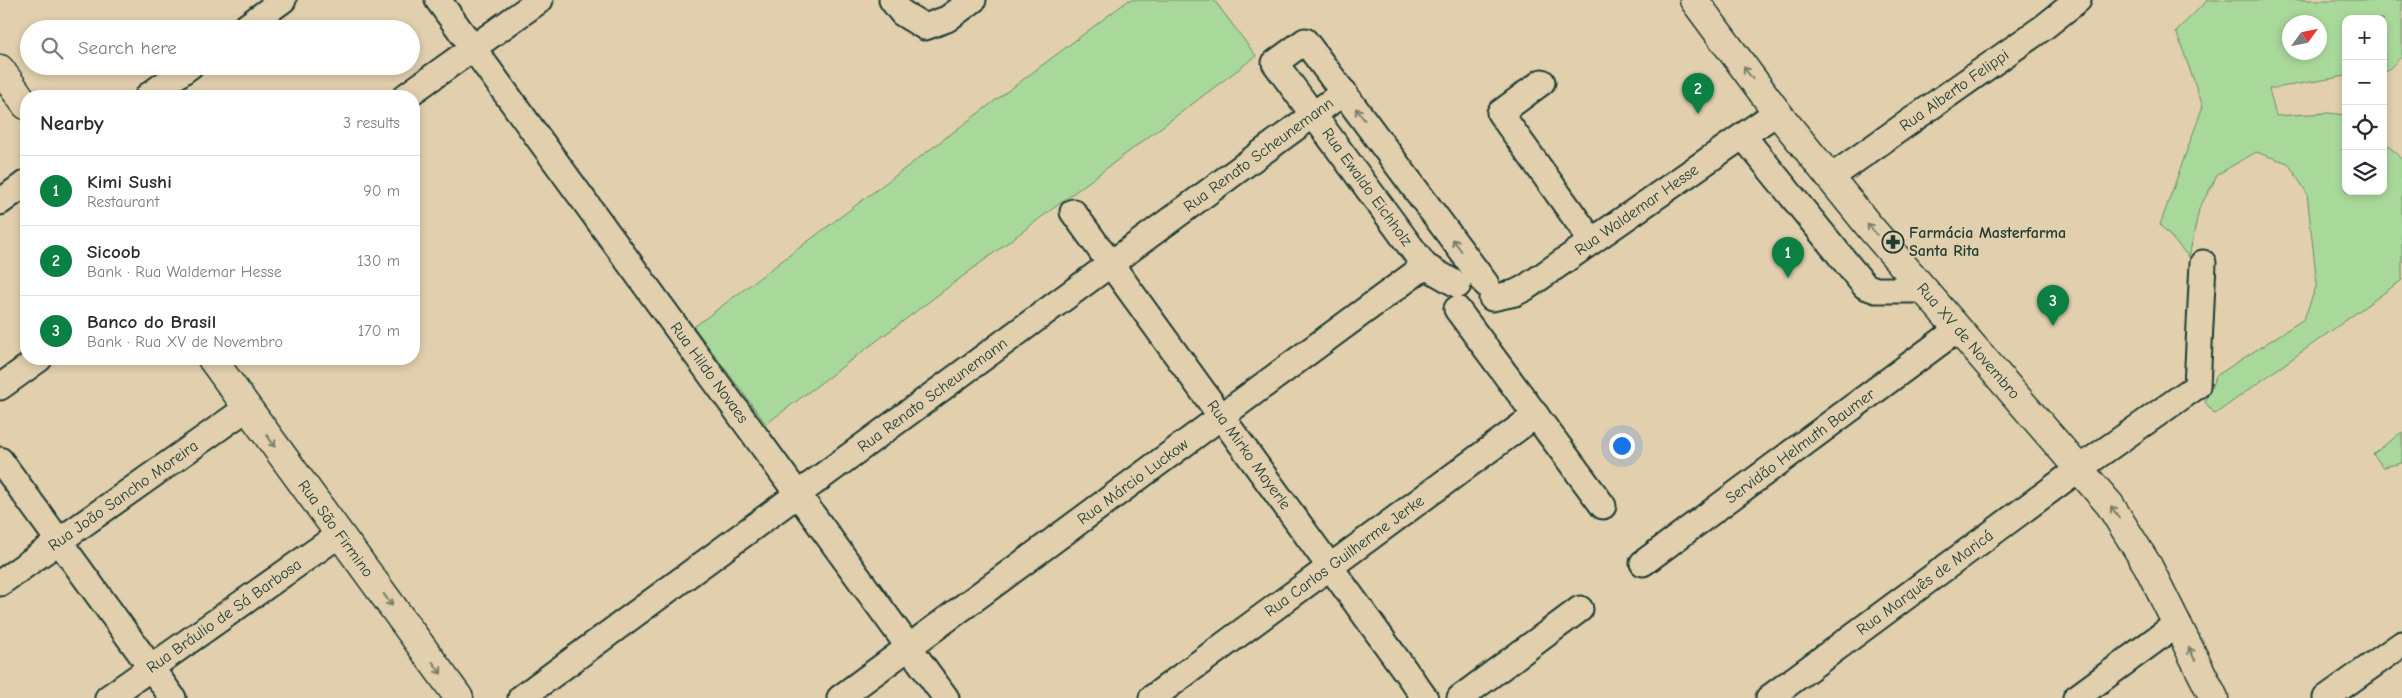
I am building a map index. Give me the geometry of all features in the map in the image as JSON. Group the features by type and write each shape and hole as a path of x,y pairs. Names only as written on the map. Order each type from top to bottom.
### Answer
{"main road":[{"name":"Rua XV de Novembro","path":"1694,0 1777,112 1830,178 1958,330 2080,468 2123,523 2178,623 2214,698"},
{"path":"0,69 20,97"},
{"name":"Rua São Firmino","path":"216,365 459,698"}],"street":[{"path":"255,20 283,0"},
{"name":"Rua Hildo Novaes","path":"438,0 946,698"},
{"path":"414,90 540,0"},
{"path":"892,0 902,13 925,27 947,19 973,0"},
{"name":"Rua Alberto Felippi","path":"1830,178 2044,27 2078,0"},
{"name":"Rua Ewaldo Eichholz","path":"1458,284 1425,266 1275,63 1305,40 1489,291"},
{"path":"156,90 177,75"},
{"path":"1542,82 1500,113 1592,241"},
{"name":"Rua Renato Scheunemann","path":"521,698 1344,92"},
{"name":"Rua Waldemar Hesse","path":"1489,291 1515,293 1525,288 1777,112"},
{"path":"1743,136 1864,286 1876,290 1924,290"},
{"path":"0,202 20,188"},
{"name":"Rua Mirko Mayerle","path":"1073,212 1425,698"},
{"name":"Rua Marquês de Maricá","path":"1769,698 2080,468 2197,386 2202,263"},
{"name":"Rua Márcio Luckow","path":"840,698 1425,266"},
{"path":"1457,309 1467,316 1478,316 1488,309 1489,291 1481,280 1469,278 1458,284 1453,296 1457,309 1603,506"},
{"name":"Servidão Helmuth Baumer","path":"1643,563 1958,330"},
{"path":"0,387 31,365"},
{"name":"Rua João Sancho Moreira","path":"0,583 248,408"},
{"name":"Rua Carlos Guilherme Jerke","path":"1152,698 1536,415"},
{"path":"0,460 173,698"},
{"name":"Rua Bráulio de Sá Barbosa","path":"108,698 340,534"},
{"path":"1460,698 1580,609"},
{"path":"2076,698 2178,623"},
{"path":"2326,698 2402,644"}],"green space":[{"path":"1129,0 1214,0 1256,56 766,424 694,327"},
{"path":"2208,0 2402,0 2402,56 2387,71 2387,15 2342,15 2342,77 2269,89 2276,116 2328,113 2342,115 2342,195 2387,195 2387,144 2402,160 2402,280 2215,414 2205,402 2216,376 2304,319 2317,284 2307,193 2288,163 2256,152 2218,174 2199,209 2189,257 2160,225 2203,106 2176,31"},
{"path":"2402,432 2402,463 2383,467 2373,454"}],"place":[{"name":"Sicoob","path":"1698,114"},
{"name":"Farmácia Masterfarma Santa Rita","path":"1893,242"},
{"name":"Kimi Sushi","path":"1788,278"},
{"name":"Banco do Brasil","path":"2053,326"}]}
